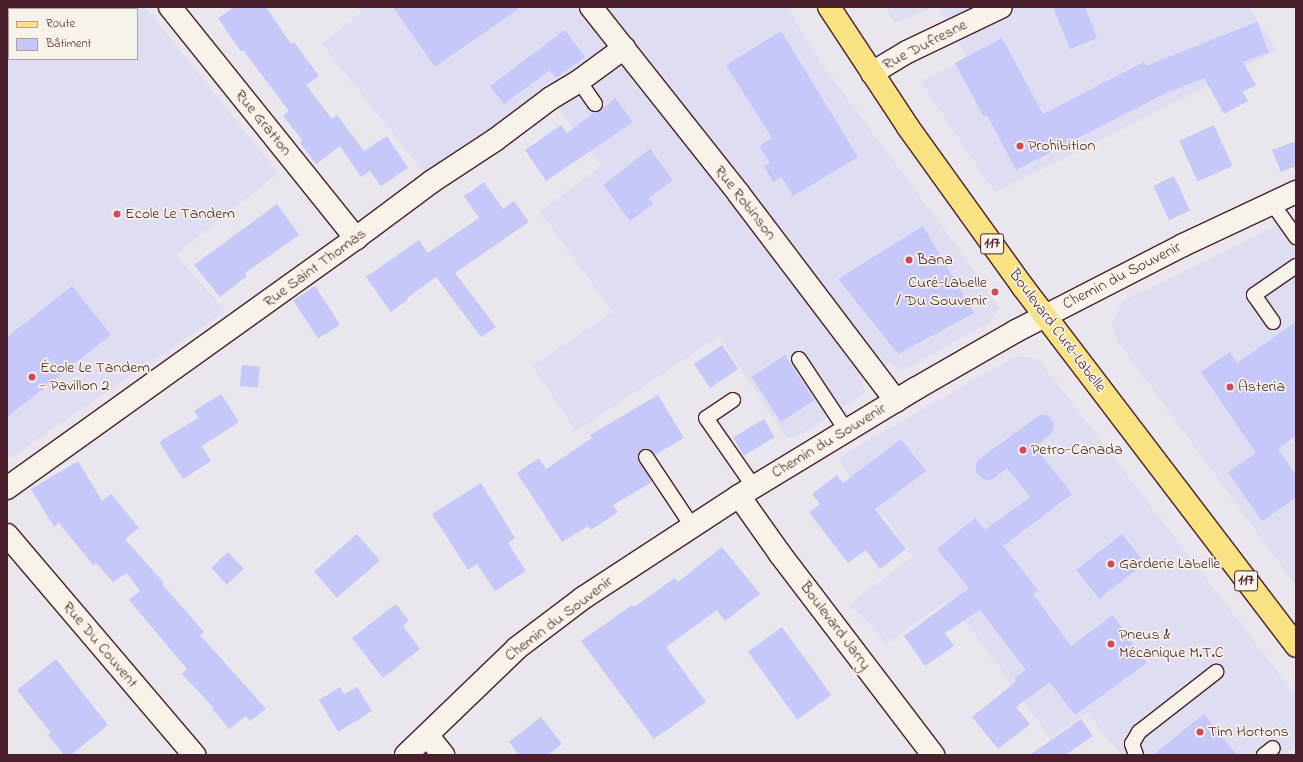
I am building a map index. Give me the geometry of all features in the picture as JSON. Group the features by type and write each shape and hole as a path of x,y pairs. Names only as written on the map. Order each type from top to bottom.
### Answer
{"main road":[{"name":"Boulevard Curé-Labelle","path":"829,7 940,172 1045,315 1296,646"}],"street":[{"name":"Rue Gratton","path":"170,7 356,238"},
{"name":"Rue Robinson","path":"591,7 758,219 896,401"},
{"name":"Rue Dufresne","path":"872,73 907,52 1001,7"},
{"name":"Rue Saint Thomas","path":"7,488 356,238 431,182 495,140 551,98 579,81 624,48"},
{"name":"Chemin du Souvenir","path":"406,755 517,648 584,598 747,491 846,430 1045,315 1183,245 1296,192"},
{"name":"Boulevard Jarry","path":"747,491 780,554 933,755"},
{"name":"Rue Du Couvent","path":"7,535 194,755"},
{"path":"427,735 443,755"}],"lane":[{"path":"579,81 595,104"},
{"path":"1272,203 1296,237"},
{"path":"1273,322 1254,295 1296,266"},
{"path":"799,359 846,430"},
{"path":"733,400 706,418 747,491"},
{"path":"646,457 692,526"},
{"path":"1136,755 1132,744 1139,732 1216,672"}],"shaded area":[{"name":"Ecole Le Tandem","path":"7,7 145,7 278,173 175,255 226,311 7,460"},
{"path":"359,7 787,7 821,63 975,271 999,308 990,322 904,370 897,369 891,362 861,384 865,390 864,394 803,433 787,438 719,336 576,431 532,366 613,312 540,212 601,166 551,98 431,182 322,44 362,12"},
{"path":"885,7 934,7 895,23"},
{"path":"939,7 1249,7 1277,50 1081,150 994,192 920,81 967,59"},
{"path":"1296,216 1296,586 1116,339 1112,322 1122,302"},
{"path":"1014,357 1029,357 1040,361 1296,696 1296,746 1284,755 1121,755 1087,713 1050,738 980,641 946,601 886,644 862,615 847,606 913,557 885,517 866,499 838,458"}],"building":[{"path":"234,7 266,7 291,44 294,42 319,76 306,85 332,119 337,115 364,151 387,136 408,168 381,186 370,171 361,177 340,146 316,164 300,143 303,141 283,116 289,111 243,50 241,52 218,18"},
{"path":"393,7 521,7 435,67"},
{"path":"1053,7 1085,7 1097,38 1070,49"},
{"path":"1257,22 1269,52 1243,62 1256,85 1243,92 1248,101 1224,114 1204,78 1164,94 1016,170 987,115 984,117 955,63 1002,38 1043,114 1144,62 1146,66"},
{"path":"565,30 585,57 556,78 550,70 504,104 490,86"},
{"path":"781,31 858,157 793,196 782,177 773,182 764,166 770,163 759,146 772,138 726,65"},
{"path":"615,98 633,122 546,181 525,150 561,125 567,133 595,112 600,111"},
{"path":"1214,125 1232,166 1198,182 1179,140"},
{"path":"1296,141 1296,166 1281,172 1272,150"},
{"path":"650,149 673,180 649,198 653,204 630,221 603,185"},
{"path":"1174,176 1190,210 1169,220 1153,186"},
{"path":"484,182 503,209 514,201 529,222 455,273 496,327 481,337 436,277 407,298 408,300 391,312 366,277 419,240 428,253 479,218 464,196"},
{"path":"277,204 299,235 245,273 247,276 220,297 194,265"},
{"path":"923,226 974,313 898,354 838,279"},
{"name":"École Le Tandem - Pavillon 2","path":"72,286 111,335 7,417 7,337"},
{"path":"315,286 340,325 318,339 293,300"},
{"path":"1296,322 1296,436 1278,449 1296,475 1296,498 1262,521 1228,472 1256,453 1201,372 1230,352 1237,363"},
{"path":"722,345 738,369 710,388 694,364"},
{"path":"785,355 814,400 781,422 751,377"},
{"path":"242,365 260,367 258,388 240,386"},
{"path":"221,394 239,422 202,446 211,461 183,479 159,442 198,418 194,411"},
{"path":"658,395 684,438 655,455 649,449 641,450 638,454 639,461 652,482 613,505 618,512 591,530 588,526 562,542 517,473 539,458 546,469 592,438 590,435"},
{"path":"1041,414 1047,415 1054,424 1050,435 1035,447 1072,494 1003,546 1038,590 1033,594 1071,646 1113,615 1147,663 1075,715 1050,682 1016,707 1030,724 998,749 972,717 1017,681 1014,678 1026,670 980,610 945,633 954,646 925,666 904,636 969,588 937,549 975,518 985,530 1030,497 1007,468 993,479 987,480 981,478 976,472 976,466 978,460"},
{"path":"764,419 775,437 744,456 733,438"},
{"path":"901,439 926,471 875,509 906,549 880,569 866,550 848,563 809,512 820,504 812,494 837,475 843,483"},
{"path":"78,461 102,501 111,494 139,528 125,539 164,583 162,584 204,632 200,635 266,709 250,721 246,716 229,729 212,708 213,707 182,674 187,669 129,600 140,591 127,573 113,582 96,563 93,565 59,523 54,527 31,489"},
{"path":"481,483 515,538 508,543 526,571 495,591 477,564 468,570 432,514"},
{"path":"357,534 380,560 337,598 314,571"},
{"path":"1122,534 1145,563 1099,599 1076,570"},
{"path":"722,547 760,594 725,621 717,610 666,647 706,702 654,739 581,641 632,605 634,607 675,578 678,582"},
{"path":"228,552 244,569 227,585 211,568"},
{"path":"396,604 409,621 403,626 420,649 383,678 352,638"},
{"path":"782,627 831,695 797,720 748,652"},
{"path":"56,659 108,725 71,755 64,755 48,735 51,733 17,690"},
{"path":"340,687 344,694 357,687 372,711 338,732 319,700"},
{"name":"Tim Hortons","path":"1204,714 1237,755 1153,755"},
{"path":"541,717 562,744 548,755 519,755 509,742"},
{"path":"1081,719 1093,736 1065,755 1030,755"}],"place":[{"name":"Prohibition","path":"1020,146"},
{"name":"Ecole Le Tandem","path":"117,214"},
{"name":"Bana","path":"909,260"},
{"name":"Curé-Labelle / Du Souvenir","path":"995,292"},
{"name":"École Le Tandem - Pavillon 2","path":"32,377"},
{"name":"Asteria","path":"1230,387"},
{"name":"Petro-Canada","path":"1023,450"},
{"name":"Garderie Labelle","path":"1111,564"},
{"name":"Pneus & Mécanique M.T.C","path":"1111,644"},
{"name":"Tim Hortons","path":"1200,732"}]}
